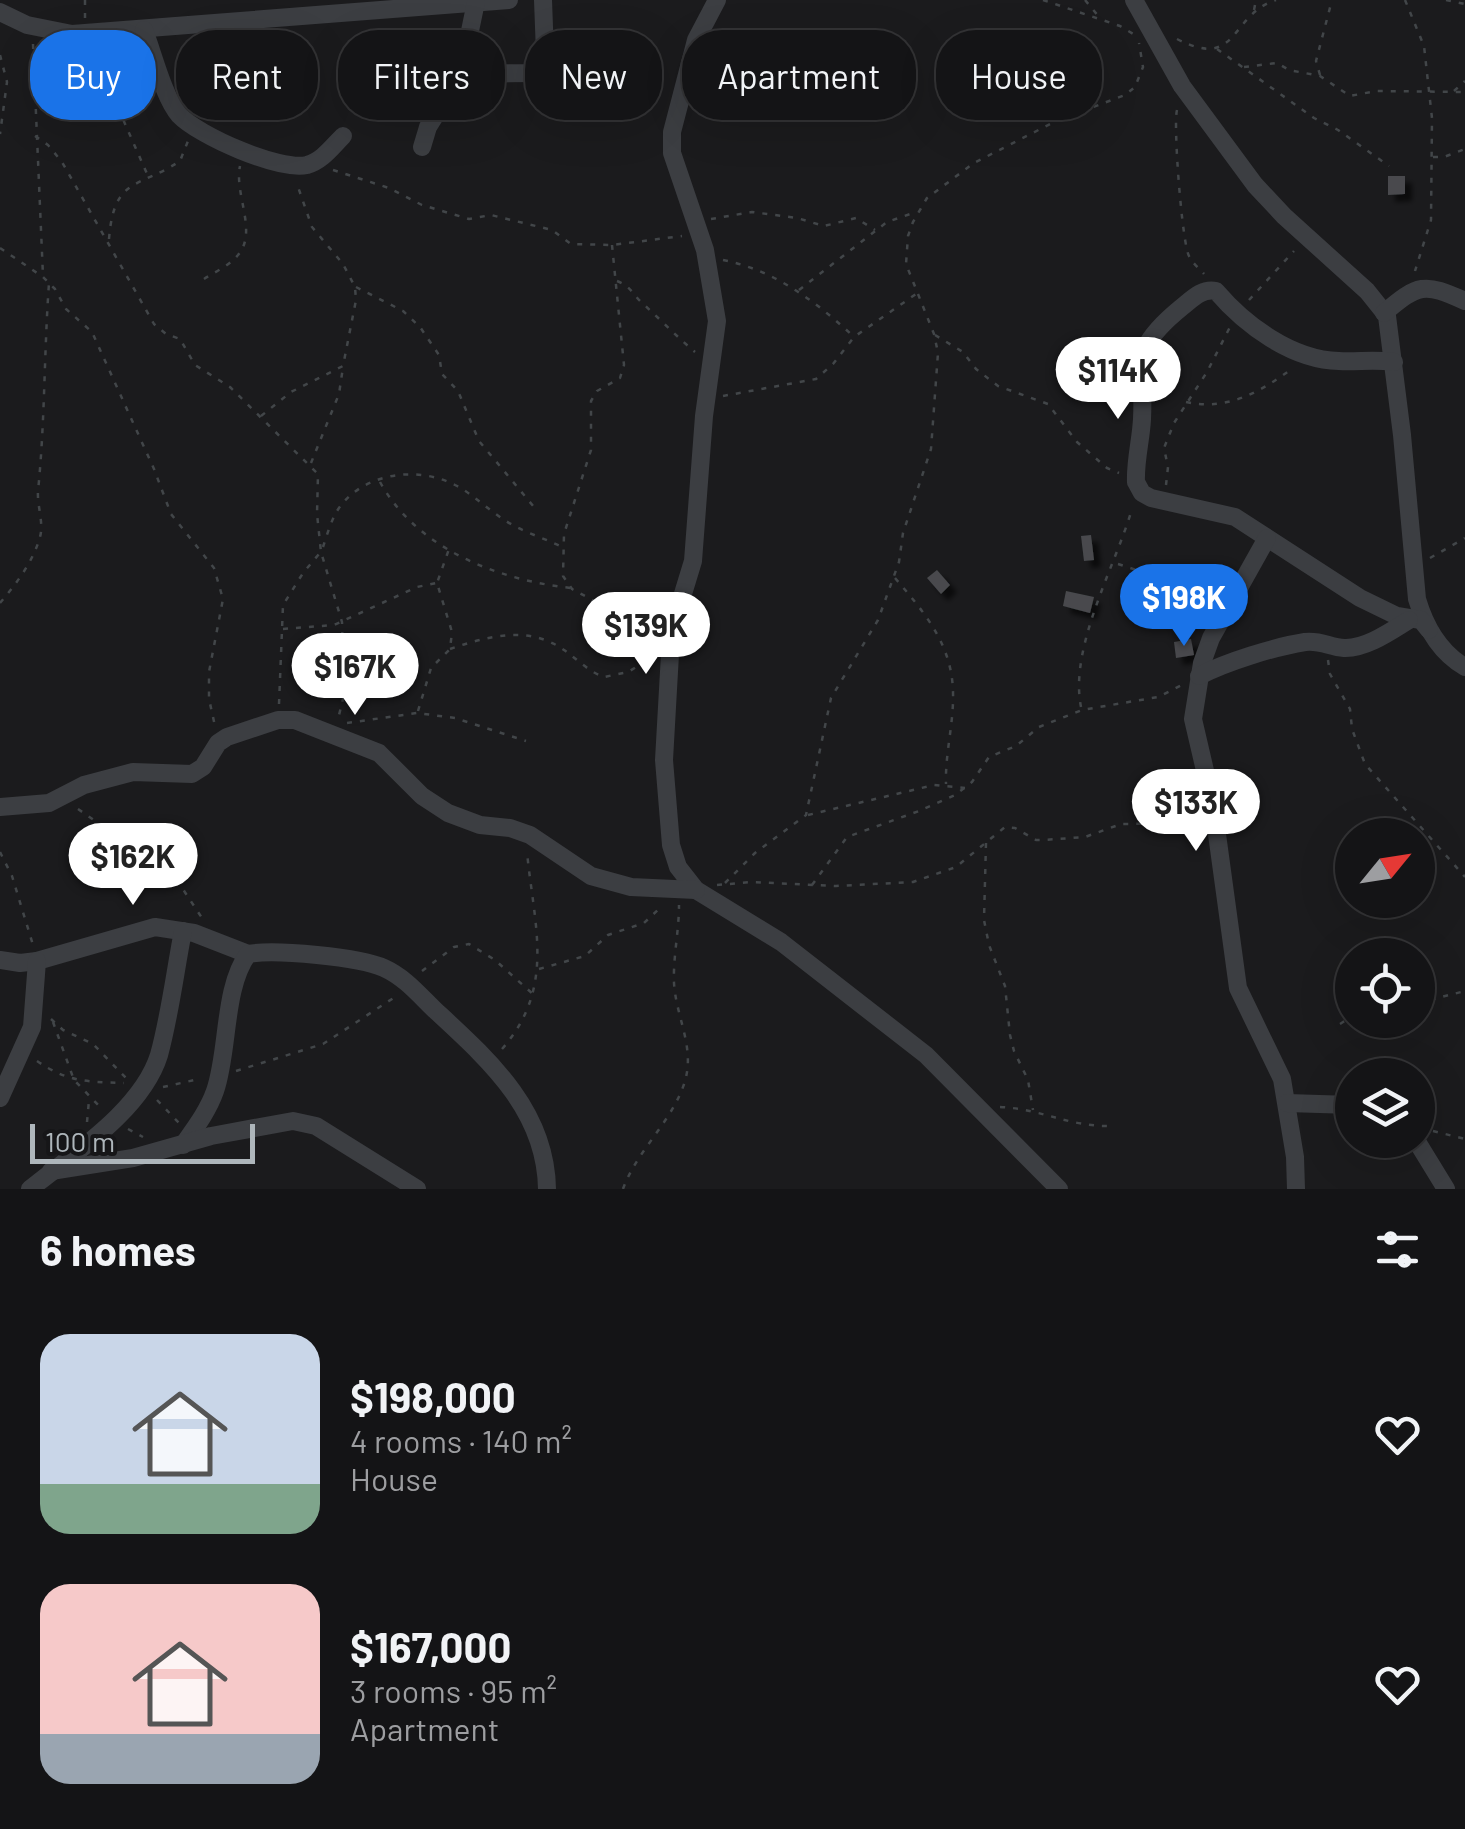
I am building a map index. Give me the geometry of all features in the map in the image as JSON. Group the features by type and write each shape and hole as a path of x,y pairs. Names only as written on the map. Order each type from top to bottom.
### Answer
{"street":[{"path":"241,19 257,0"},
{"path":"144,30 241,19 509,0"},
{"path":"544,0 545,30"},
{"path":"701,30 717,0"},
{"path":"1134,0 1182,86 1255,186 1367,290 1384,313 1392,336 1412,569 1417,599 1429,630"},
{"path":"464,30 466,2"},
{"path":"0,12 34,27 56,30"},
{"path":"156,61 176,112 191,125 245,153 289,164 313,163 342,136"},
{"path":"682,91 672,152 707,256 717,321 693,561 675,620 664,745 671,845 685,890"},
{"path":"422,146 432,120"},
{"path":"1394,362 1364,358 1336,362 1309,356 1238,316 1212,289 1192,298 1152,336 1142,355 1137,483 1145,495 1163,502 1235,517 1360,598 1409,620 1421,620 1447,654 1465,668"},
{"path":"1384,313 1410,290 1442,290 1465,301"},
{"path":"1267,538 1211,638 1199,676 1193,720 1216,823 1238,988 1282,1079 1296,1189"},
{"path":"1199,676 1276,648 1309,641 1329,642 1342,648 1352,646 1384,636 1409,620"},
{"path":"0,807 49,803 84,785 133,772 192,774 206,763 218,742 278,720 303,722 378,753 422,796 448,812 525,834 545,843 591,876 631,887 685,890 770,934 926,1055 1060,1189"},
{"path":"0,960 38,961 94,942 155,928 216,940 248,954 279,952 381,966 410,984 492,1061 532,1120 546,1167 547,1189"},
{"path":"30,1189 144,1090 158,1057 182,932"},
{"path":"188,1139 216,1090 236,978 248,954"},
{"path":"0,1098 32,1027 38,961"},
{"path":"1287,1104 1335,1105"},
{"path":"51,1171 162,1151 188,1139 276,1123 304,1122 418,1189"},
{"path":"1433,1158 1446,1189"}],"path":[{"path":"806,815 831,698 871,635 894,576 903,533 931,449 938,353 906,264 906,249 918,211 927,198 974,163 1056,121 1125,95 1135,88 1143,67 1138,37 1043,0"},
{"path":"1085,0 1100,19"},
{"path":"1176,38 1203,51 1217,49 1246,23 1256,0"},
{"path":"1254,11 1276,0"},
{"path":"1320,76 1316,61 1332,0"},
{"path":"1405,0 1424,46 1431,92 1433,156 1432,220 1410,290"},
{"path":"1446,0 1465,4"},
{"path":"34,27 43,277"},
{"path":"1217,49 1389,166"},
{"path":"0,55 7,82 0,134"},
{"path":"1244,67 1269,61 1295,72 1320,76 1350,96 1376,92 1465,92"},
{"path":"1453,92 1465,81"},
{"path":"1182,86 1174,119 1186,250 1212,289"},
{"path":"124,120 148,176"},
{"path":"108,240 110,221 120,197 130,185 180,162 191,125"},
{"path":"35,136 62,162 154,324 166,334 180,338 195,365 230,386 318,474 321,552 342,622 344,695 336,726 374,716 418,712 455,718 526,741"},
{"path":"1433,156 1444,157 1465,149"},
{"path":"204,279 235,259 243,249 246,234 238,170 245,153"},
{"path":"313,163 389,188 422,205 468,219 491,215 552,230 572,244 612,246 752,212 824,226 860,219 874,230"},
{"path":"289,164 312,227 344,264 355,287 356,300 339,394 310,464"},
{"path":"798,291 874,230 918,211"},
{"path":"1163,502 1168,467 1164,448 1185,402 1238,316 1286,258 1312,239"},
{"path":"572,589 564,576 562,547 591,450 591,401 596,391 620,378 624,365 612,246"},
{"path":"0,248 43,277 66,308 92,332 171,514 191,544 214,568 220,582 222,612 209,672 209,699 218,742"},
{"path":"707,256 742,263 798,291 854,337"},
{"path":"616,280 628,286 691,349 712,364"},
{"path":"0,603 20,577 40,536 38,490 42,474 42,387 49,283"},
{"path":"355,287 403,312 420,327 439,355 442,374 458,390 480,441 534,506"},
{"path":"707,398 816,379 854,337 917,293"},
{"path":"934,334 963,352 998,386 1048,404 1076,442 1107,468 1137,483 1083,658 1079,681 1082,710"},
{"path":"1185,402 1220,405 1252,395 1309,356"},
{"path":"261,416 291,392 343,366"},
{"path":"278,720 283,605 321,552 336,512 349,496 379,480 418,473 442,478 509,523 562,547"},
{"path":"379,480 398,511 433,541 488,569 572,589 609,609 664,650 628,672 610,677 598,675 559,646 524,634 476,640 450,649 432,668 418,712"},
{"path":"1412,569 1465,538"},
{"path":"450,549 437,583 452,632 450,649"},
{"path":"1115,563 1173,582 1225,612"},
{"path":"894,576 933,624 951,671 946,784"},
{"path":"282,629 312,629 342,622 417,587 437,583"},
{"path":"1329,642 1330,674 1350,708 1352,728 1365,764 1465,877"},
{"path":"812,886 833,854 855,831 919,811 965,788 989,757 1022,742 1039,727 1082,710 1158,697 1199,676"},
{"path":"724,883 806,815 934,784 965,788"},
{"path":"49,803 72,805 112,832 147,835 216,940"},
{"path":"538,969 577,960 608,935 644,923 685,890 724,883 878,886 934,877 956,867 1005,827 1044,840 1085,837 1121,824 1216,823"},
{"path":"492,1061 520,1028 534,995 538,969 525,834"},
{"path":"986,842 984,920 1005,986 1014,1052 1028,1080 1032,1110"},
{"path":"0,852 12,876 38,961"},
{"path":"623,1189 684,1085 690,1052 674,987 685,890"},
{"path":"144,1090 218,1075 323,1044 373,1014 442,954 469,944 496,960 534,995"},
{"path":"1435,998 1465,991"},
{"path":"23,1052 56,1075 74,1080 134,1083 93,1044 63,1030 34,1005"},
{"path":"52,1021 74,1080 89,1098 162,1151"},
{"path":"144,1090 188,1139"},
{"path":"978,1106 1032,1110 1082,1127 1112,1126"},
{"path":"1435,1137 1465,1139"}],"building":[{"path":"1388,176 1405,176 1405,194 1388,195"},
{"path":"1091,535 1094,560 1084,561 1081,536"},
{"path":"937,570 950,585 941,594 927,578"},
{"path":"1149,585 1173,589 1170,603 1146,599"},
{"path":"1066,591 1094,597 1090,613 1063,606"},
{"path":"1191,639 1194,655 1176,658 1174,642"}]}
